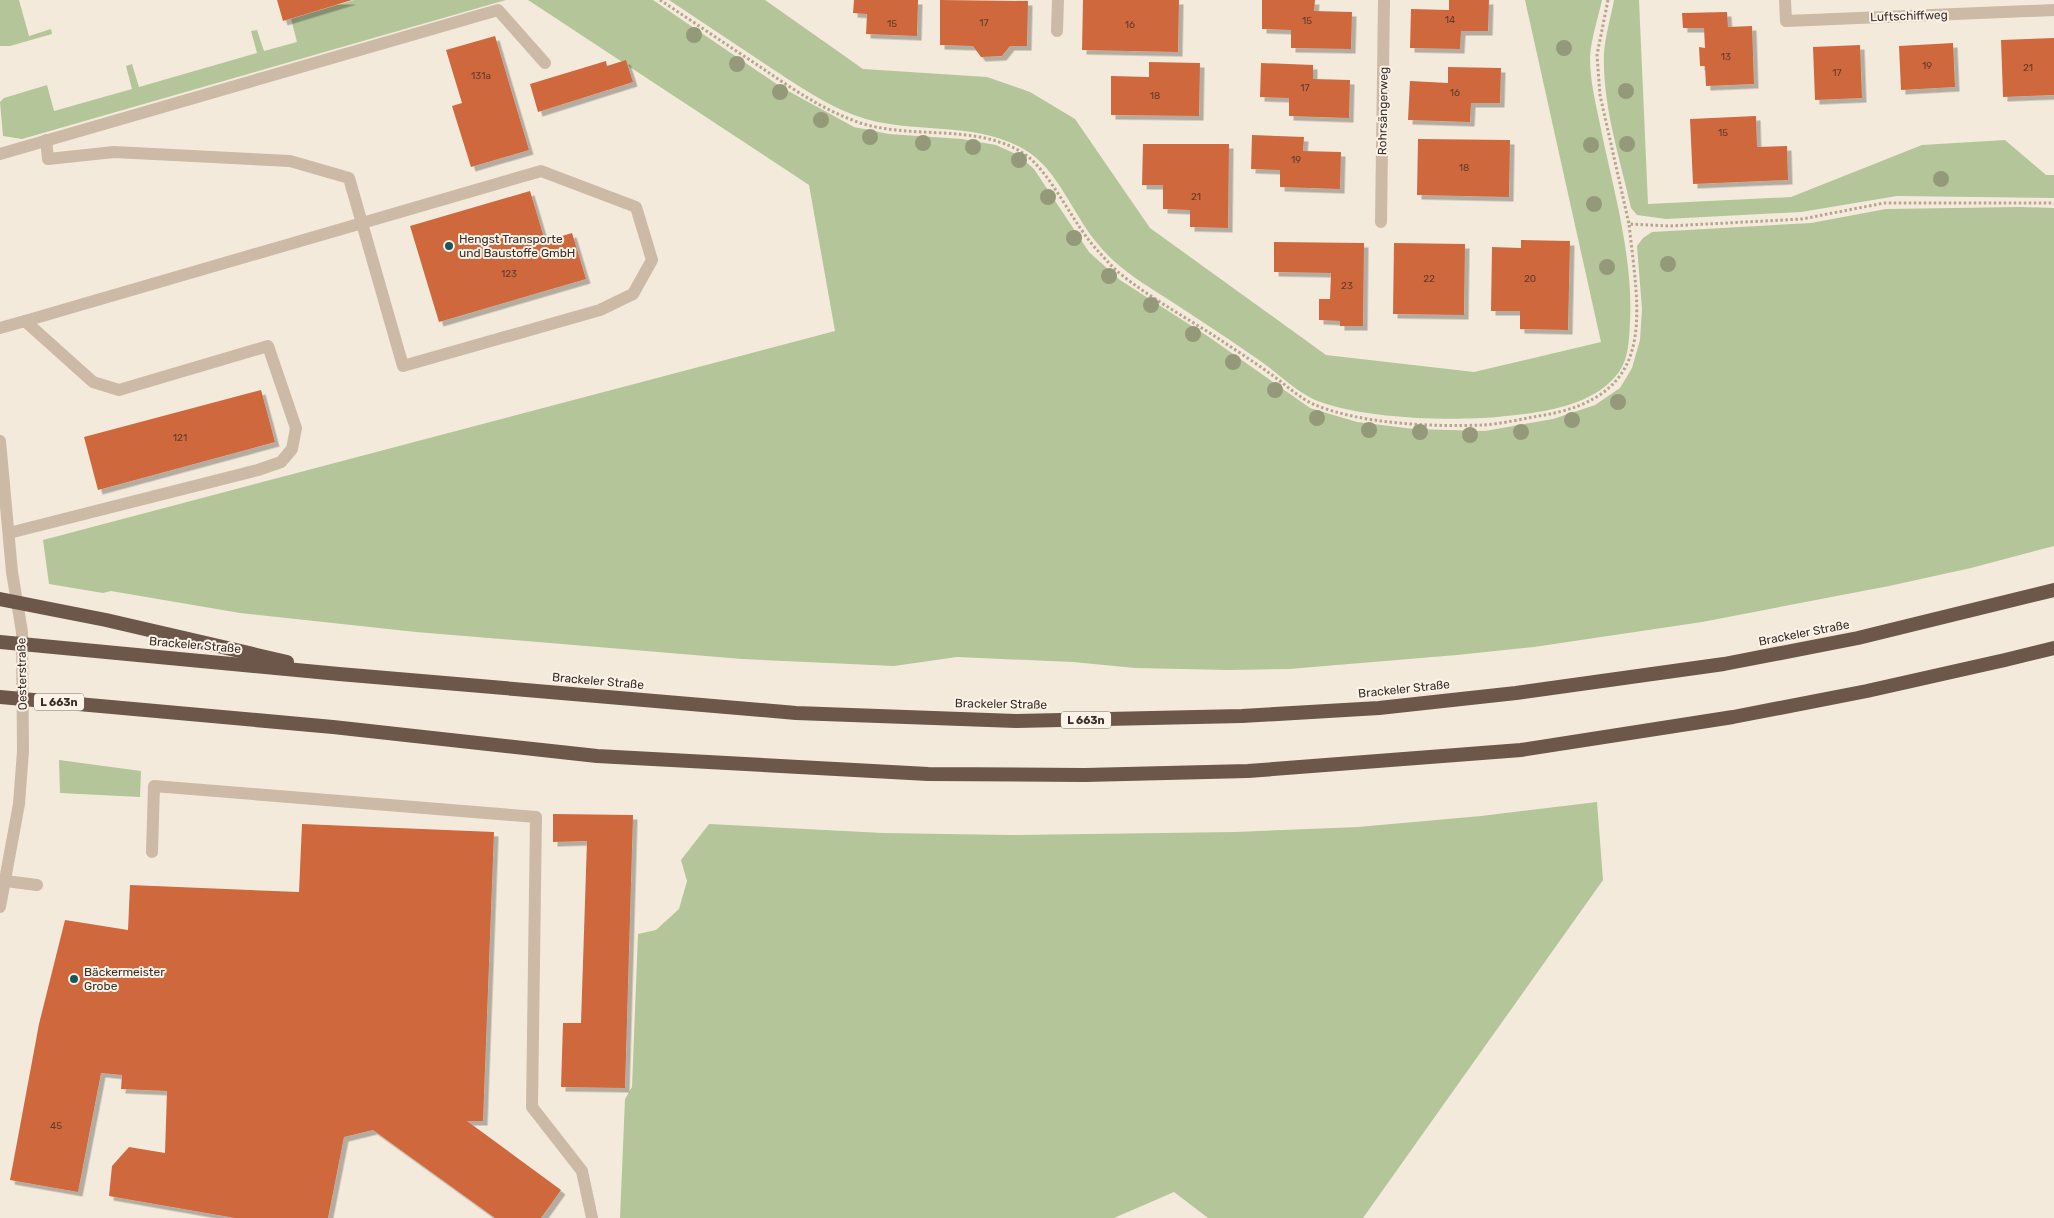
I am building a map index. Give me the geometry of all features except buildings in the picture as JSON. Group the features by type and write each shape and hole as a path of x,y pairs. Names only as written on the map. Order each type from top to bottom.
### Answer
{"highway":[{"name":"Brackeler Straße","path":"0,642 339,674 796,713 1016,721 1242,716 1408,704 1516,693 1724,664 1858,638 2054,590"},
{"path":"0,599 106,620 339,674"},
{"name":"L 663n","path":"0,697 333,727 597,756 928,774 1085,775 1248,771 1521,750 1762,712 1876,689 2054,648"}],"street":[{"path":"1057,31 1058,0"},
{"name":"Rohrsängerweg","path":"1381,222 1384,0"},
{"name":"Luftschiffweg","path":"1785,0 1786,22 2054,10"},
{"path":"0,154 498,10 546,63"},
{"path":"0,328 25,321 361,223 541,171 636,207 652,260 633,294 600,310 403,366 361,223 349,178 290,161 114,152 48,159 46,140"},
{"path":"9,533 258,470 281,462 292,449 296,428 268,346 119,390 93,382 25,321"},
{"name":"Oesterstraße","path":"0,441 12,572 22,632 23,751 19,804 0,907"},
{"path":"152,852 154,786 536,817 532,1107 582,1171 592,1218"},
{"path":"6,882 36,885"}],"path":[{"path":"660,0 793,89 857,122 892,130 962,135 1001,142 1022,153 1037,164 1091,244 1121,275 1255,363 1310,402 1350,416 1416,423 1484,425 1552,414 1588,402 1611,388 1623,374 1632,352 1637,299 1629,224 1600,95 1597,55 1608,0"},
{"path":"1629,224 1669,226 1802,219 1884,203 2054,203"}],"green space":[{"path":"0,0 19,0 29,36 51,29 52,34 10,46 0,46"},
{"path":"354,0 506,0 22,139 3,136 0,102 4,98 47,85 54,111 132,89 126,66 132,64 139,87 257,53 251,31 257,30 264,51 297,42 291,19"},
{"path":"528,0 653,0 781,87 854,127 889,134 962,139 996,145 1018,155 1034,169 1089,252 1120,280 1209,337 1310,408 1357,422 1414,429 1485,431 1553,419 1595,405 1620,388 1632,368 1640,340 1642,309 1637,246 1643,238 1652,232 1811,223 1886,209 2054,208 2054,546 1971,568 1889,586 1702,622 1534,647 1289,669 1135,668 1073,662 957,657 894,666 742,659 416,632 240,613 111,591 103,593 49,584 43,540 835,331 809,185"},
{"path":"669,0 765,0 863,69 987,77 1030,92 1075,119 1150,228 1326,355 1474,372 1601,342 1525,0 1602,0 1592,43 1590,68 1618,207 1629,276 1630,322 1625,361 1619,372 1608,384 1595,394 1580,401 1546,410 1497,417 1454,419 1378,415 1332,406 1313,399 1121,267 1104,252 1088,232 1056,180 1047,169 1037,158 1025,150 1007,141 987,135 967,131 886,123 852,114 825,102 799,86"},
{"path":"1614,0 1639,0 1648,204 1791,197 1922,145 2005,140 2046,175 2054,175 2054,198 1897,196 1801,212 1666,219 1637,215 1631,208 1606,92 1604,53"},
{"path":"59,760 141,771 140,797 60,793"},
{"path":"1597,802 1603,880 1363,1218 1208,1218 1174,1192 1114,1218 620,1218 625,1099 632,1087 638,934 656,930 679,909 687,881 681,860 709,824 883,833 1009,835 1235,832 1358,827 1481,816"}],"place":[{"name":"Hengst Transporte und Baustoffe GmbH","path":"449,246"},
{"name":"Bäckermeister Grobe","path":"74,979"}]}
